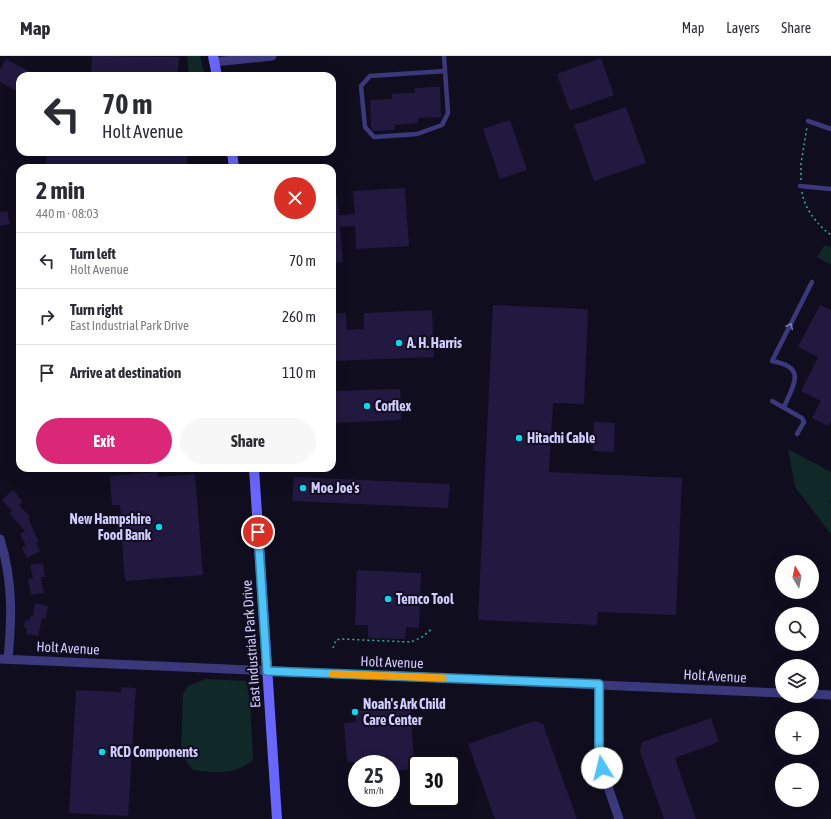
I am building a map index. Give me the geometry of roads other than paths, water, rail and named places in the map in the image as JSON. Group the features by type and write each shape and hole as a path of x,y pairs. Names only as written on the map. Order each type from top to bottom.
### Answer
{"street":[{"path":"217,72 213,59 272,56"},
{"name":"East Industrial Park Drive","path":"254,472 277,819"},
{"path":"0,539 8,569 12,620 4,659"},
{"name":"Holt Avenue","path":"4,659 775,693"},
{"path":"599,684 599,755 619,819"},
{"path":"819,694 831,695"}],"lane":[{"path":"444,56 448,113 442,126 418,134 374,137 365,127 361,86 370,76 445,71"},
{"path":"808,121 831,129"},
{"path":"800,186 831,189"},
{"path":"784,407 796,380 795,372 790,366 772,361 812,282"},
{"path":"772,401 802,418 804,422 796,434"}],"place":[{"name":"A. H. Harris","path":"399,343"},
{"name":"Corflex","path":"367,406"},
{"name":"Hitachi Cable","path":"519,438"},
{"name":"Moe Joe's","path":"303,488"},
{"name":"New Hampshire Food Bank","path":"159,527"},
{"name":"Temco Tool","path":"388,599"},
{"name":"Noah's Ark Child Care Center","path":"355,712"},
{"name":"RCD Components","path":"102,752"}]}
